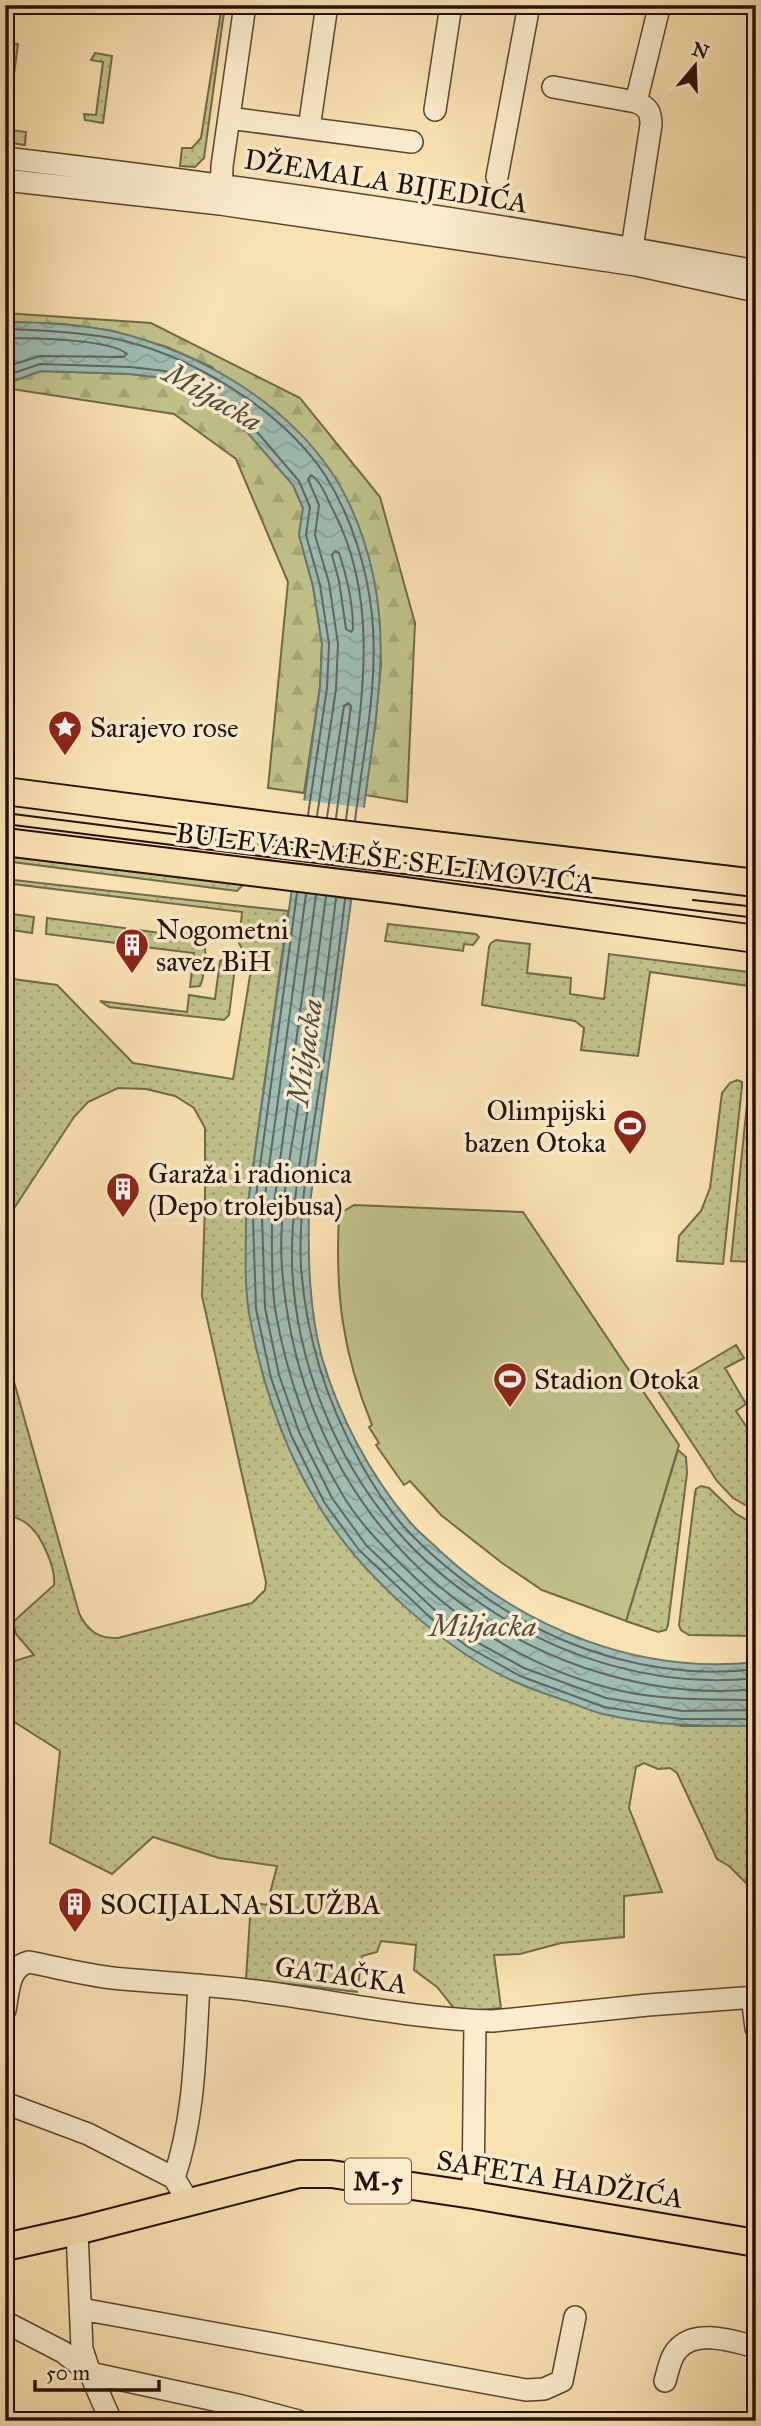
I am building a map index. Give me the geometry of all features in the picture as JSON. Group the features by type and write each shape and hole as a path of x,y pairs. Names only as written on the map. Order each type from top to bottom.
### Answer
{"main road":[{"name":"BULEVAR MEŠE SELIMOVIĆA","path":"5,791 395,841 756,883"},
{"name":"BULEVAR MEŠE SELIMOVIĆA","path":"5,842 389,889 756,939"},
{"name":"SAFETA HADŽIĆA","path":"5,2247 299,2174 331,2174 474,2195 756,2243"}],"street":[{"path":"221,194 222,166 245,5"},
{"path":"309,128 327,5"},
{"path":"435,110 451,5"},
{"path":"497,177 528,5"},
{"path":"635,102 658,12 654,5"},
{"path":"553,87 635,102 646,106 651,113 632,247"},
{"path":"229,118 412,142"},
{"name":"DŽEMALA BIJEDIĆA","path":"5,158 636,265 756,291"},
{"name":"DŽEMALA BIJEDIĆA","path":"5,180 221,194 632,247 756,271"},
{"name":"GATAČKA","path":"5,2010 13,1972 19,1964 29,1962 122,1979 199,1985 475,2021 754,1997 756,2028"},
{"path":"174,2178 191,2108 199,1985"},
{"path":"474,2195 475,2021"},
{"path":"5,2103 88,2134 174,2178 189,2203"},
{"path":"77,2231 82,2349 111,2421"},
{"path":"80,2309 526,2390 544,2389 562,2381 575,2317"},
{"path":"5,2322 63,2352 90,2374 242,2406 298,2421"},
{"path":"665,2381 674,2352 685,2342 708,2337 756,2347"}],"green space":[{"path":"222,5 225,5 204,158 195,167 180,166 182,148 192,148 201,138"},
{"path":"7,42 18,44 9,112 5,111"},
{"path":"95,53 112,56 103,123 85,120 84,114 96,115 103,62 91,60"},
{"path":"5,129 26,132 25,145 5,142"},
{"path":"5,313 151,323 300,398 380,497 415,623 407,802 365,795 381,665 379,614 370,564 212,367 167,347 113,331 63,324 5,322"},
{"path":"41,371 130,374 163,378 199,396 241,425 293,485 303,508 299,535 313,586 322,644 320,687 304,793 268,788 288,582 236,459 174,414 5,388 5,384"},
{"path":"5,853 246,882 237,891 5,861"},
{"path":"5,879 288,911 246,1218 249,1310 264,1379 285,1438 354,1555 400,1600 464,1653 681,1726 756,1726 756,1925 750,1887 729,1866 717,1859 677,1773 670,1768 658,1769 644,1763 636,1767 629,1808 662,1892 624,1896 624,1937 561,1943 520,1954 494,1955 501,2008 457,2012 437,1987 414,1970 416,1945 381,1941 377,1952 362,1956 357,1992 246,1979 251,1902 267,1905 277,1866 219,1858 153,1837 112,1874 50,1843 60,1751 5,1716 5,1664 34,1655 16,1634 13,1622 54,1585 54,1578 50,1561 32,1528 5,1513 5,1379 13,1378 79,1613 94,1632 105,1637 118,1638 252,1603 265,1590 266,1582 202,1296 205,1128 194,1108 175,1096 146,1089 118,1088 88,1102 74,1117 5,1222 5,978 57,985 133,1063 233,1079 251,970 239,943 242,912 5,883"},
{"path":"5,913 34,917 32,933 5,929"},
{"path":"47,918 125,928 124,944 46,934"},
{"path":"388,924 476,934 479,937 473,945 464,944 463,951 385,941"},
{"path":"138,930 168,934 169,931 185,932 201,938 205,950 204,973 200,986 190,987 194,953 137,946"},
{"path":"496,940 530,944 527,973 571,978 570,994 604,999 609,954 756,973 756,987 650,972 638,1056 581,1050 584,1028 575,1021 482,1005 489,947"},
{"path":"226,958 235,967 229,1015 224,1020 109,1007 100,1001 187,1012 189,995 215,999 220,961"},
{"path":"737,1080 742,1082 742,1086 723,1264 677,1261 679,1236 701,1211 710,1188 722,1093 730,1083"},
{"path":"747,1104 756,1105 756,1262 731,1261"},
{"name":"Stadion Otoka","path":"354,1205 523,1212 679,1445 626,1621 542,1590 502,1563 441,1515 410,1481 404,1485 376,1445 379,1443 369,1427 372,1425 347,1347 340,1296 339,1214"},
{"path":"736,1345 744,1358 725,1368 746,1404 736,1411 756,1441 756,1511 733,1498 717,1481 658,1391"},
{"path":"678,1450 686,1457 687,1473 668,1625 666,1630 658,1632 626,1621"},
{"path":"701,1486 709,1488 736,1514 756,1525 756,1636 689,1635 681,1630 679,1625 695,1493"}],"water":[{"name":"Miljacka","path":"5,322 61,324 116,332 177,352 236,382 288,422 310,445 340,486 364,540 374,577 379,615 379,684 309,1210 310,1285 314,1322 329,1380 357,1444 381,1484 420,1533 473,1579 546,1624 586,1641 627,1653 670,1661 713,1664 756,1662 756,1726 661,1723 603,1714 529,1688 491,1670 434,1631 381,1584 336,1532 306,1484 284,1437 267,1388 246,1289 246,1218 320,687 322,644 313,586 299,535 303,508 293,485 241,425 199,396 163,378 130,374 41,371 5,384"}],"pier":[{"path":"300,800 367,808 356,897 287,889"}],"tram line":[{"path":"5,813 547,881"},
{"path":"5,824 756,918"},
{"path":"693,900 756,907"}],"railway":[{"path":"752,5 756,6"}],"place":[{"name":"Sarajevo rose","path":"65,757"},
{"name":"Nogometni savez BiH","path":"132,975"},
{"name":"Olimpijski bazen Otoka","path":"630,1156"},
{"name":"Garaža i radionica (Depo trolejbusa)","path":"123,1219"},
{"name":"Stadion Otoka","path":"510,1409"},
{"name":"SOCIJALNA SLUŽBA","path":"75,1934"}]}
